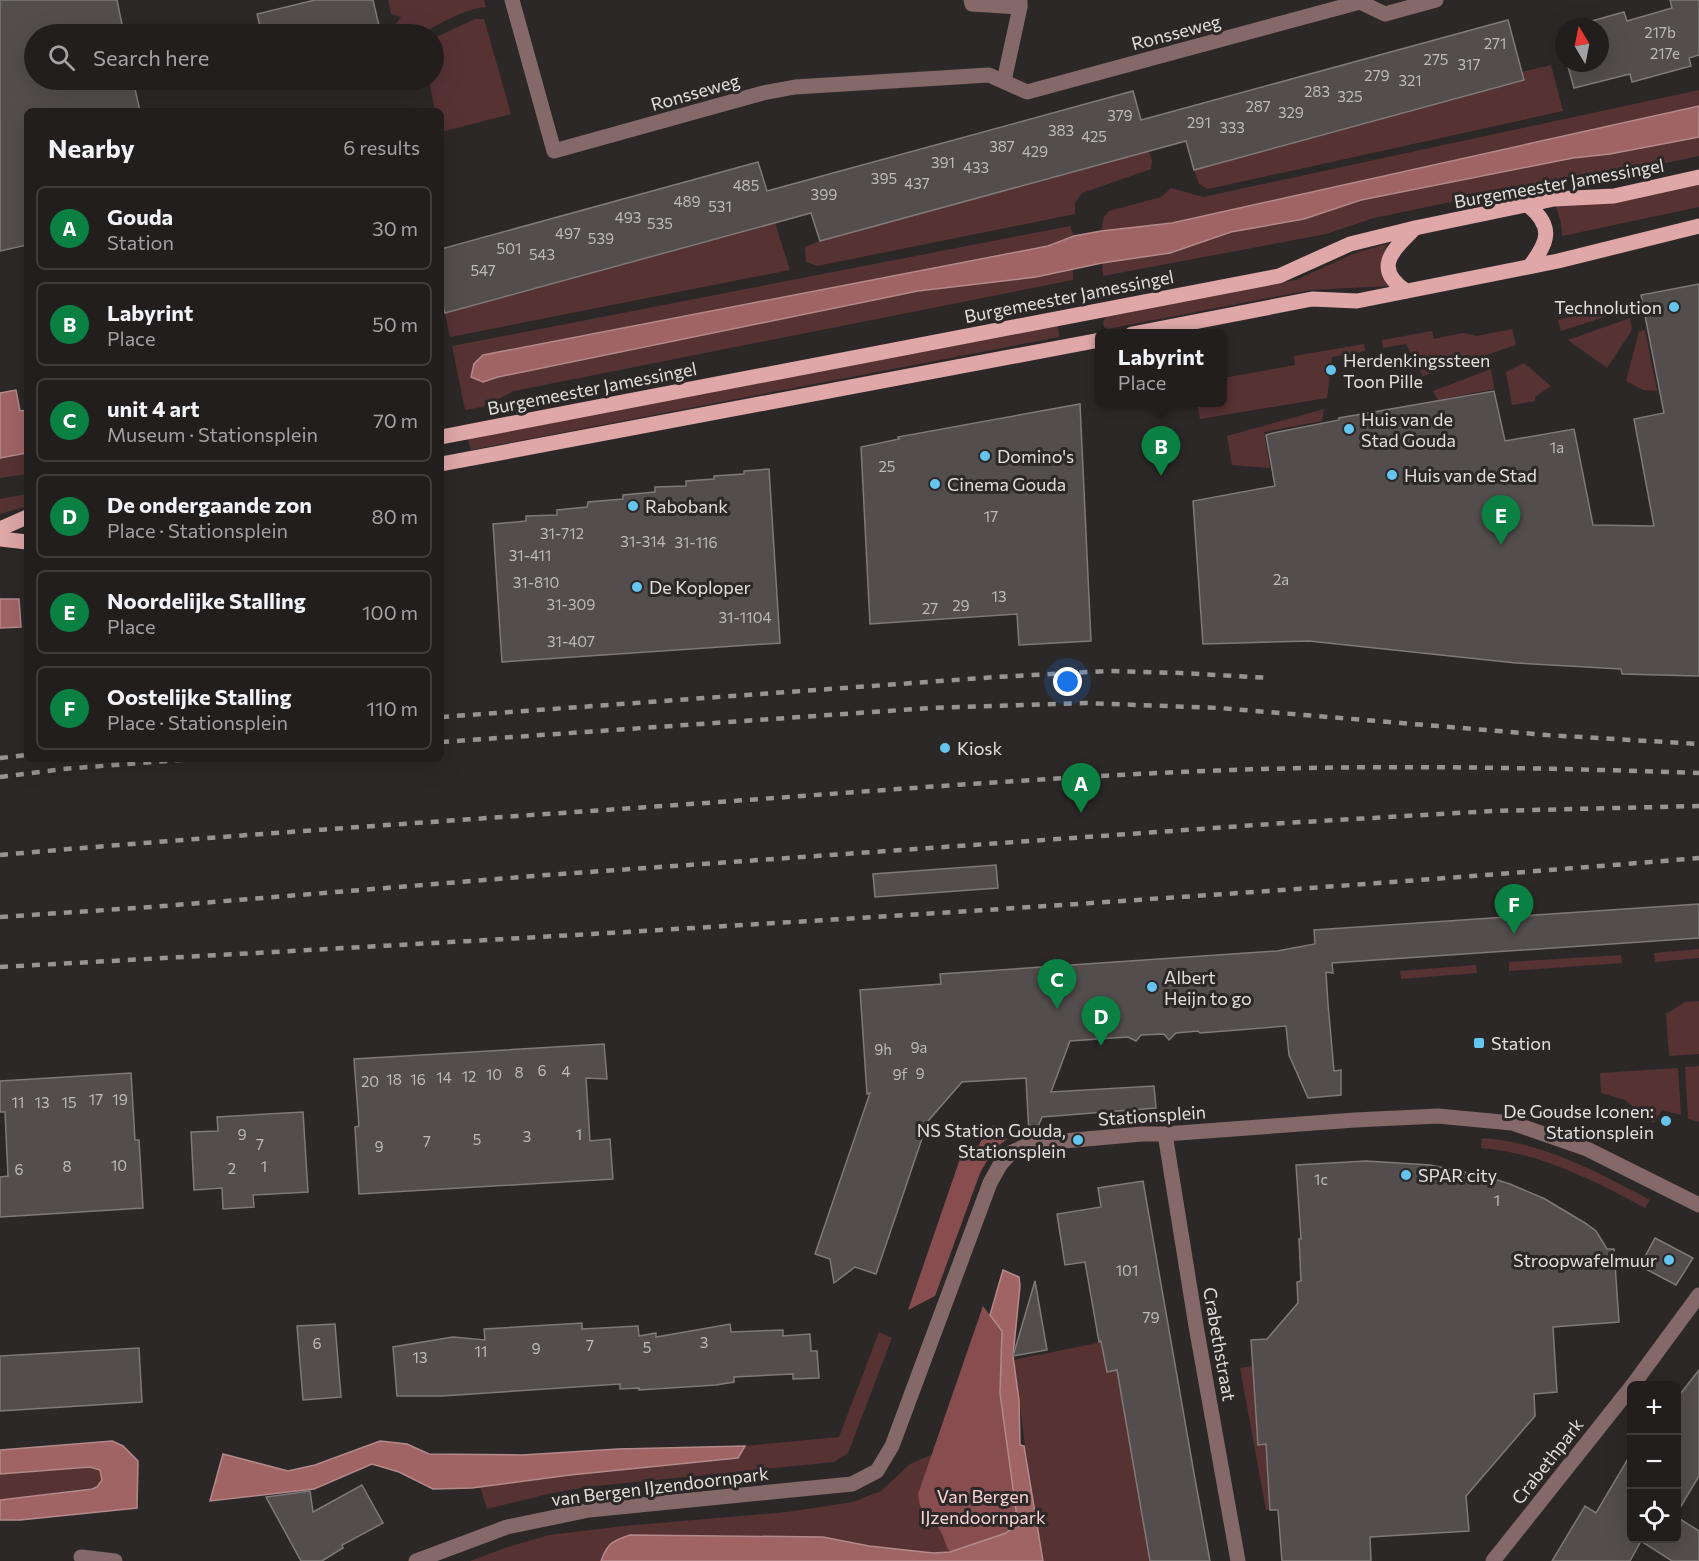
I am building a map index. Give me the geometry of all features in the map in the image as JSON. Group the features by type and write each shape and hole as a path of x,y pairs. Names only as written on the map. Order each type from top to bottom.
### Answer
{"main road":[{"name":"Burgemeester Jamessingel","path":"444,436 1279,276 1350,244 1415,228 1554,199 1614,196 1699,177"},
{"path":"1529,206 1543,222 1547,234 1543,248 1530,266"},
{"path":"1153,329 1312,299 1357,301 1530,266 1699,226"},
{"path":"1406,291 1389,275 1388,258 1393,249 1415,228"},
{"path":"444,463 1095,341"},
{"path":"0,529 24,518"},
{"path":"0,539 24,542"}],"street":[{"name":"Ronsseweg","path":"512,0 554,151 763,93 795,87 989,75 1027,92 1360,1 1385,14 1436,0"},
{"path":"971,0 972,4 1020,3 1004,81"},
{"name":"Stationsplein","path":"808,1489 852,1484 877,1471 892,1446 990,1183 1000,1165 1012,1152 1030,1144 1346,1120 1438,1116 1512,1123 1587,1149 1699,1206"},
{"name":"Crabethstraat","path":"1165,1134 1238,1561"},
{"name":"Crabethpark","path":"1636,1381 1699,1295"},
{"name":"Crabethpark","path":"1493,1561 1627,1392"},
{"name":"van Bergen IJzendoornpark","path":"416,1561 507,1527 589,1510 808,1489"},
{"path":"81,1557 115,1561"}],"green space":[{"path":"388,0 484,0 486,7 460,14 440,24 396,24 401,17 391,14"},
{"path":"475,19 484,19 511,114 444,131 444,108 434,108 431,90 444,90 444,33"},
{"path":"1551,65 1563,111 1208,189 1199,184 1194,170 1523,80 1522,72"},
{"path":"1699,90 1699,106 1172,223 1101,231 1104,217 1109,211 1161,197 1171,188 1203,197"},
{"path":"1699,137 1699,156 1623,172 1584,174 1374,218 1326,234 1103,276 1102,263 1170,253 1231,232 1304,219 1361,200 1573,158 1610,154"},
{"path":"1149,151 1152,160 1151,169 1082,193 1075,203 1075,214 817,266 806,262 805,247 820,241"},
{"path":"1699,183 1699,207 1562,236 1561,222 1555,204"},
{"path":"775,223 790,270 450,337 445,313"},
{"path":"1070,226 1074,236 1048,246 483,355 483,382 498,377 918,291 1036,277 1073,270 1073,280 514,391 482,407 465,410 452,346"},
{"path":"1387,244 1382,260 1389,286 1310,290 1108,329 1104,327 1103,322 1106,317 1296,280 1355,253"},
{"path":"1624,304 1626,310 1561,331 1558,320"},
{"path":"1630,318 1632,330 1607,368 1568,340"},
{"path":"1058,326 1059,337 471,450 468,439"},
{"path":"1512,329 1516,345 1423,376 1406,344 1383,348 1382,340 1432,331 1434,339 1462,333 1477,336"},
{"path":"1645,330 1657,391 1643,390 1626,381 1639,331"},
{"path":"1364,344 1365,351 1332,357 1327,398 1200,419 1198,407 1227,407 1227,377 1295,365 1294,356"},
{"path":"1524,363 1551,386 1535,397 1535,401 1512,405 1506,372"},
{"path":"1491,369 1494,389 1438,400 1433,391"},
{"path":"1324,409 1322,421 1264,432 1270,468 1232,465 1227,436"},
{"path":"24,454 24,474 0,478 0,458"},
{"path":"24,495 24,507 0,514 0,499"},
{"path":"1699,949 1699,958 1655,962 1654,953"},
{"path":"1621,955 1622,963 1509,971 1509,962"},
{"path":"1476,965 1477,973 1401,979 1400,971"},
{"path":"1699,1001 1699,1054 1669,1056 1666,1014 1685,1002"},
{"path":"1699,1066 1699,1122 1688,1119 1685,1067"},
{"path":"1678,1068 1681,1115 1662,1110 1653,1123 1625,1100 1601,1093 1600,1073"},
{"path":"998,1125 1007,1139 993,1150 980,1173 935,1296 908,1310 961,1156 979,1145 989,1126"},
{"path":"1482,1138 1527,1145 1548,1152 1590,1169 1650,1200 1645,1208 1566,1169 1525,1156 1481,1148"},
{"name":"Van Bergen IJzendoornpark","path":"983,1306 1002,1331 1000,1393 1017,1518 1015,1526 1006,1533 950,1552 936,1524 923,1512 918,1494"},
{"path":"879,1332 892,1338 848,1453 834,1462 586,1487 487,1509 480,1487 570,1475 738,1459 745,1446 839,1437"},
{"name":"Van Bergen IJzendoornpark","path":"1107,1341 1115,1359 1150,1561 470,1561 549,1535 787,1512 853,1502 881,1491 910,1464 931,1455 1025,1445 1014,1360"},
{"path":"1252,1366 1258,1444 1266,1444 1270,1510 1266,1510 1240,1368"},
{"path":"97,1468 101,1472 101,1480 97,1487 0,1500 0,1474"}],"shaded area":[{"path":"1699,106 1699,137 1610,154 1573,158 1361,200 1304,219 1231,232 1170,253 1102,263 1036,277 918,291 498,377 483,382 471,377 474,364 483,355 1048,246 1074,236 1172,223"},
{"path":"16,390 20,411 24,410 24,454 0,458 0,393"},
{"path":"0,599 19,599 21,627 0,628"},
{"path":"1003,1270 1019,1277 1013,1356 1019,1400 1020,1445 1024,1446 1043,1561 601,1561 612,1543 630,1535 823,1537 869,1546 933,1553 950,1552 1006,1533 1015,1526 1017,1518 1000,1393 1002,1331 990,1315"},
{"path":"112,1441 123,1446 138,1461 137,1508 0,1520 0,1500 92,1489 97,1487 102,1480 100,1470 90,1467 0,1474 0,1450"},
{"path":"380,1441 407,1444 429,1454 522,1455 618,1449 745,1446 738,1458 570,1475 472,1488 433,1489 399,1472 372,1464 314,1489 210,1501 223,1454 288,1471 315,1465"}],"building":[{"path":"0,0 117,0 122,24 24,24 24,90 135,90 139,108 24,108 24,246 0,251"},
{"path":"315,0 373,0 379,24 260,24 257,14"},
{"path":"1670,0 1699,0 1699,55 1689,58 1691,66 1632,82 1630,74 1574,88 1570,72 1609,72 1609,18 1602,18 1624,12 1627,21 1672,8"},
{"path":"1508,20 1524,80 1194,170 1186,141 820,241 811,213 445,313 444,310 444,248 758,162 767,191 1133,91 1141,120"},
{"path":"1699,284 1699,676 1622,674 1621,669 1516,663 1309,641 1203,644 1193,501 1275,486 1266,435 1273,433 1339,420 1339,418 1494,391 1505,441 1574,429 1593,525 1654,526 1634,419 1664,413 1641,295"},
{"name":"Cinema Gouda","path":"1080,404 1091,641 1019,645 1017,614 870,624 861,447 899,439 898,437"},
{"name":"De Koploper","path":"769,469 780,643 502,662 493,524 526,521 526,516 557,515 557,510 587,507 588,502 623,499 623,495 655,492 655,487 686,486 686,481 714,479 714,476 744,474 744,471"},
{"path":"996,865 998,888 875,897 873,874"},
{"path":"1699,904 1699,938 1332,963 1333,973 1326,972 1328,1004 1334,1071 1341,1070 1341,1095 1308,1098 1289,1055 1286,1026 1176,1033 1169,1040 1164,1034 1141,1035 1136,1041 1128,1037 1070,1041 1051,1092 1154,1086 1156,1108 1042,1117 1035,1134 1029,1134 1026,1078 962,1082 928,1121 876,1274 855,1267 834,1283 830,1259 815,1254 870,1093 867,1094 860,990 941,984 940,974 1277,951 1315,944 1314,930"},
{"path":"604,1044 607,1079 586,1078 590,1141 610,1139 613,1179 359,1194 355,1127 359,1126 354,1059"},
{"path":"131,1073 135,1140 139,1140 143,1208 0,1217 0,1177 8,1176 5,1112 0,1112 0,1081"},
{"path":"303,1112 308,1192 253,1195 254,1207 223,1209 222,1188 194,1190 191,1132 218,1131 217,1117"},
{"path":"1366,1161 1430,1165 1488,1177 1545,1199 1585,1223 1596,1231 1607,1249 1614,1249 1619,1322 1553,1327 1557,1392 1534,1394 1535,1416 1466,1496 1469,1531 1370,1537 1371,1561 1282,1561 1278,1510 1270,1510 1266,1444 1258,1445 1251,1340 1267,1339 1298,1303 1297,1282 1301,1281 1299,1239 1301,1239 1296,1165"},
{"path":"1143,1181 1210,1561 1150,1561 1117,1370 1107,1372 1101,1341 1099,1342 1085,1262 1065,1265 1057,1214 1101,1207 1098,1188"},
{"path":"1655,1238 1693,1258 1676,1285 1640,1266"},
{"path":"1035,1281 1047,1350 1013,1356 1021,1329"},
{"path":"582,1323 582,1329 638,1326 639,1336 656,1333 656,1337 730,1324 731,1332 783,1330 783,1336 810,1334 811,1351 817,1351 819,1378 793,1379 793,1374 734,1377 734,1382 716,1385 639,1390 639,1388 620,1389 620,1384 442,1396 397,1396 393,1347 453,1337 485,1340 484,1329"},
{"path":"335,1324 341,1397 303,1400 297,1326"},
{"path":"139,1348 142,1402 0,1411 0,1356"},
{"path":"1699,1370 1699,1476 1681,1506 1681,1435 1681,1393"},
{"path":"1627,1460 1627,1543 1640,1543 1630,1561 1552,1561 1585,1506 1596,1513"},
{"path":"362,1485 383,1523 342,1545 343,1548 322,1561 301,1561 266,1497 310,1491 313,1512"},
{"path":"1681,1520 1699,1531 1699,1561 1672,1561 1644,1543 1681,1543"}],"railway":[{"path":"444,717 1108,671 1270,678"},
{"path":"444,742 930,708 1085,703 1219,708 1547,735 1699,744"},
{"path":"0,758 24,755"},
{"path":"0,777 63,769 153,762"},
{"path":"0,855 243,835 956,785 1186,772 1426,767 1699,773"},
{"path":"0,917 546,875 1285,823 1492,811 1699,806"},
{"path":"0,967 1062,905 1699,858"}],"place":[{"name":"Technolution","path":"1674,307"},
{"name":"Herdenkingssteen Toon Pille","path":"1331,370"},
{"name":"Huis van de Stad Gouda","path":"1349,429"},
{"name":"Domino's","path":"985,456"},
{"name":"Huis van de Stad","path":"1392,475"},
{"name":"Labyrint","path":"1161,476"},
{"name":"Cinema Gouda","path":"935,484"},
{"name":"Rabobank","path":"633,506"},
{"name":"Noordelijke Stalling","path":"1501,545"},
{"name":"De Koploper","path":"637,587"},
{"name":"Kiosk","path":"945,748"},
{"name":"Gouda","path":"1081,813"},
{"name":"Oostelijke Stalling","path":"1514,934"},
{"name":"Albert Heijn to go","path":"1152,987"},
{"name":"unit 4 art","path":"1057,1009"},
{"name":"Station","path":"1479,1043"},
{"name":"De ondergaande zon","path":"1101,1046"},
{"name":"De Goudse Iconen: Stationsplein","path":"1666,1121"},
{"name":"NS Station Gouda, Stationsplein","path":"1078,1140"},
{"name":"SPAR city","path":"1406,1175"},
{"name":"Stroopwafelmuur","path":"1669,1260"}]}
